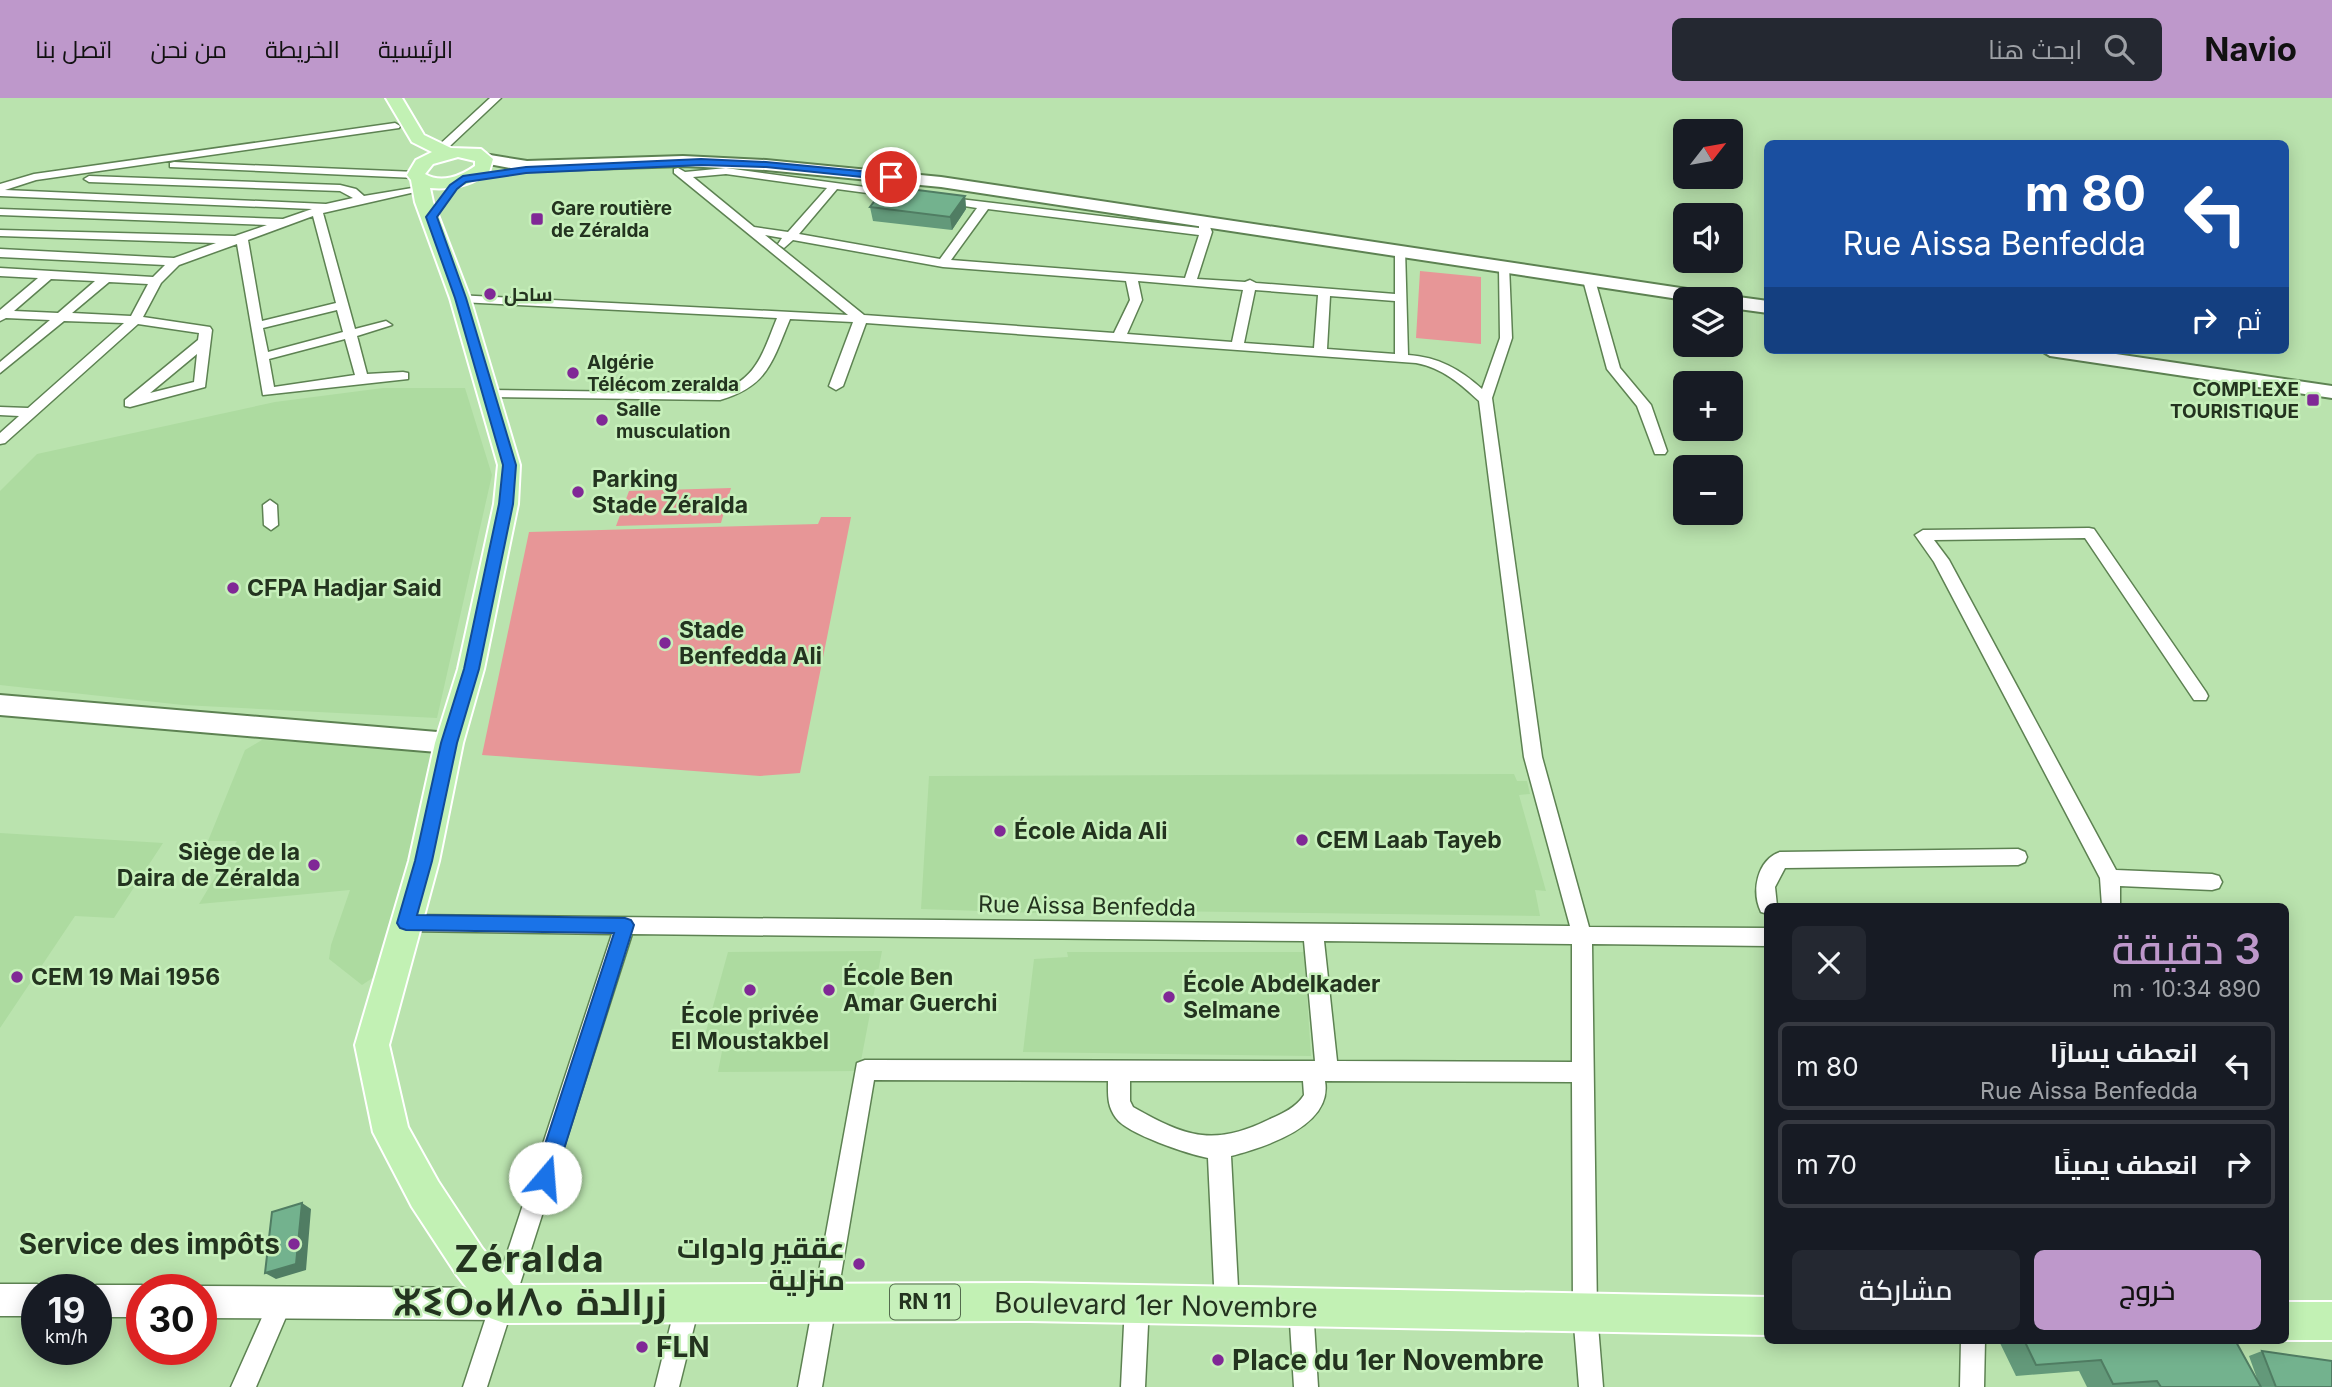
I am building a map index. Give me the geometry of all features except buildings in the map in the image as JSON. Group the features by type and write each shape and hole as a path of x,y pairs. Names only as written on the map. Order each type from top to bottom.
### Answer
{"main road":[{"path":"385,98 418,178 460,298 509,465 506,504 471,669 449,743 424,861 372,1045 391,1132 425,1194 469,1261 504,1304"},
{"path":"394,98 411,129 435,151 467,152 484,159 534,166 701,162 766,164 942,183 1205,227 1401,252 1673,293"},
{"path":"418,178 435,151 460,132 467,152"},
{"path":"432,217 453,187 483,167 484,159"},
{"path":"418,178 433,183 526,170 676,169 701,162"},
{"path":"1743,304 1764,306"},
{"path":"2076,354 2332,392"},
{"path":"2294,387 2332,398"},
{"path":"0,705 449,743"},
{"name":"Boulevard 1er Novembre","path":"504,1304 1137,1304 1764,1316"},
{"path":"2289,1321 2332,1321"}],"street":[{"path":"460,132 496,98"},
{"path":"0,191 34,177 395,126"},
{"path":"119,216 200,153"},
{"path":"139,164 418,178"},
{"path":"676,169 726,171 916,197"},
{"path":"676,169 861,319"},
{"path":"34,177 340,188 357,193 361,200"},
{"path":"26,213 73,178"},
{"path":"0,253 175,262 331,206 361,200 418,178"},
{"path":"777,253 835,186"},
{"path":"0,191 140,200 331,206"},
{"path":"929,199 1205,227 1190,281"},
{"path":"943,263 984,206"},
{"path":"0,212 288,223"},
{"path":"317,212 362,378"},
{"path":"112,258 158,218"},
{"path":"748,229 943,263 1131,278 1250,284 1402,298"},
{"path":"0,233 242,240"},
{"path":"242,240 268,392 362,378 403,376"},
{"path":"1401,252 1402,358"},
{"path":"0,440 135,320 156,281 175,262"},
{"path":"1505,268 1506,338 1485,400 1533,757 1582,936 1585,1313 1591,1387"},
{"path":"0,272 156,281"},
{"path":"1,315 48,275"},
{"path":"0,369 106,278"},
{"path":"1118,339 1136,300 1131,278"},
{"path":"1589,280 1615,369 1644,405 1660,451"},
{"path":"1237,347 1250,284"},
{"path":"1320,353 1324,291"},
{"path":"460,298 861,319 1427,359 1466,381 1485,400"},
{"path":"257,326 344,305"},
{"path":"1,315 135,320 206,330 200,384 130,403 204,342"},
{"path":"488,394 715,397 740,389 755,377 785,315"},
{"path":"836,386 861,319"},
{"path":"262,357 386,325"},
{"path":"0,411 32,412"},
{"path":"270,505 271,525"},
{"path":"2111,903 2110,878 1941,560 1923,535 2089,533 2200,696"},
{"path":"1767,903 1763,892 1767,874 1780,860 2018,857"},
{"path":"2110,878 2212,882"},
{"name":"Rue Aissa Benfedda","path":"406,923 1764,937"},
{"path":"475,1387 625,925"},
{"path":"1119,1070 1119,1103 1125,1114 1194,1143 1219,1149 1244,1142 1302,1113 1313,1105 1319,1071 1313,933"},
{"path":"810,1387 865,1070 1583,1072"},
{"path":"1219,1149 1227,1306"},
{"path":"0,1300 21,1300"},
{"path":"217,1302 504,1304"},
{"path":"243,1387 280,1303"},
{"path":"667,1387 688,1303"},
{"path":"1133,1387 1137,1304"},
{"path":"1301,1307 1306,1387"},
{"path":"1972,1387 1973,1344"}],"shaded area":[{"path":"1420,271 1481,277 1481,344 1416,338"},
{"name":"CFPA Hadjar Said","path":"383,388 465,388 492,475 437,718 183,705 0,685 0,491 37,454 275,402"},
{"path":"731,488 721,523 616,526 629,491"},
{"name":"Stade Benfedda Ali","path":"821,517 851,517 800,773 760,776 482,755 529,532 818,524"},
{"name":"Siège de la Daira de Zéralda","path":"262,740 436,749 380,973 362,985 329,959 331,945 350,890 199,904 237,841 208,841 245,750"},
{"name":"CEM Laab Tayeb","path":"1514,774 1517,781 1527,781 1530,794 1519,795 1546,891 1535,890 1540,916 1078,910 1072,914 921,909 929,776"},
{"name":"CEM 19 Mai 1956","path":"0,833 163,843 114,918 75,916 0,1028"},
{"path":"882,951 859,1071 718,1072 723,1046 702,1046 728,952"},
{"name":"École Abdelkader Selmane","path":"1067,952 1304,952 1311,1056 1023,1052 1034,959 1068,957"}],"place":[{"name":"Gare routière de Zéralda","path":"537,219"},
{"name":"ساحل","path":"490,294"},
{"name":"Algérie Télécom zeralda","path":"573,373"},
{"name":"COMPLEXE TOURISTIQUE","path":"2313,400"},
{"name":"Salle musculation","path":"602,420"},
{"name":"Parking Stade Zéralda","path":"578,492"},
{"name":"CFPA Hadjar Said","path":"233,588"},
{"name":"Stade Benfedda Ali","path":"665,643"},
{"name":"École Aida Ali","path":"1000,831"},
{"name":"CEM Laab Tayeb","path":"1302,840"},
{"name":"Siège de la Daira de Zéralda","path":"314,865"},
{"name":"CEM 19 Mai 1956","path":"17,977"},
{"name":"École privée El Moustakbel","path":"750,990"},
{"name":"École Ben Amar Guerchi","path":"829,990"},
{"name":"École Abdelkader Selmane","path":"1169,997"},
{"name":"Service des impôts","path":"294,1244"},
{"name":"عققير وادوات منزلية","path":"859,1264"},
{"name":"FLN","path":"642,1347"},
{"name":"Place du 1er Novembre","path":"1218,1360"}],"district":[{"name":"Zéralda ⵣⵉⵔⴰⵍⴷⴰ زرالدة","path":"530,1280"}],"route":[{"path":"545,1178 625,925 406,923 424,861 449,743 471,669 506,504 509,465 460,298 439,245 432,217 447,194 463,179 526,170 701,162 766,164 891,177"}]}
